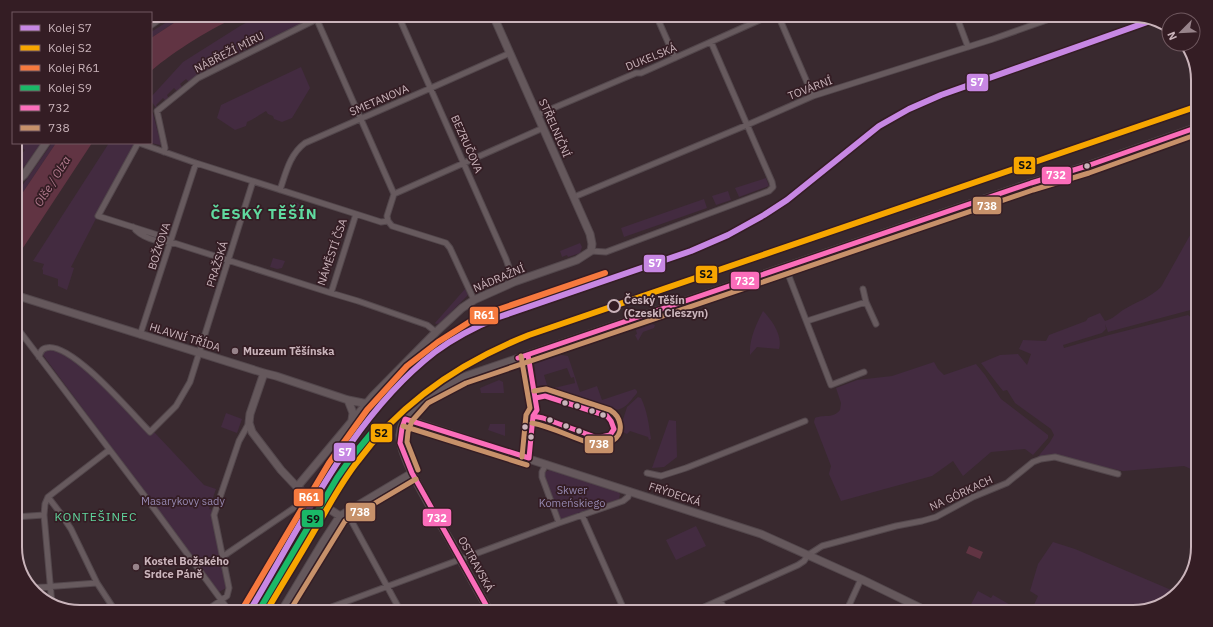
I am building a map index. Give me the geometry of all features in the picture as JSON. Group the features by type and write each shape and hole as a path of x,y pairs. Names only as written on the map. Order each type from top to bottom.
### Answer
{"main road":[{"name":"STŘELNIČNÍ","path":"496,22 590,234 592,244 591,251"},
{"path":"405,419 418,402 424,397 463,377 785,266 1031,183 1087,166 1191,129"},
{"path":"22,177 45,144"},
{"name":"NÁDRAŽNÍ","path":"297,487 352,420 436,332 462,308 474,300 514,282 577,260 591,251"},
{"name":"HLAVNÍ TŘÍDA","path":"22,297 73,312 140,335 276,376 348,400 368,403"},
{"path":"264,373 250,414 249,423 252,432 281,470 297,487 340,516"},
{"path":"348,400 353,410 354,416 352,420"},
{"name":"FRÝDECKÁ","path":"405,419 761,534 915,605"},
{"name":"OSTRAVSKÁ","path":"405,419 400,442 412,472 464,558 487,605"},
{"path":"285,605 340,516 412,472"}],"street":[{"name":"NÁBŘEŽÍ MÍRU","path":"164,152 165,148 156,111 198,78 313,22"},
{"path":"318,22 394,194 388,221 392,226 446,243 450,248 474,300"},
{"name":"BEZRUČOVA","path":"401,22 506,259 514,282"},
{"path":"659,22 675,58"},
{"name":"DUKELSKÁ","path":"538,115 675,58 756,22"},
{"path":"781,22 813,96"},
{"path":"959,22 968,47"},
{"name":"TOVÁRNÍ","path":"574,197 813,96 968,47 1041,22"},
{"path":"711,42 747,125"},
{"name":"SMETANOVA","path":"280,190 290,160 305,143 510,53"},
{"name":"NÁDRAŽNÍ","path":"591,251 606,252 769,191 772,187 772,182 747,125"},
{"path":"394,194 543,128"},
{"name":"NÁMĚSTÍ ČSA","path":"137,144 98,216 164,237 171,242 228,261 331,293 356,214 141,144"},
{"name":"BOŽKOVA","path":"140,335 196,163"},
{"name":"PRAŽSKÁ","path":"39,357 43,349 52,347 81,362 108,387 150,432 176,406 190,382 253,181"},
{"path":"356,214 381,222 388,221"},
{"path":"785,266 831,385 864,372"},
{"path":"863,289 866,302 876,324"},
{"path":"331,293 427,325 436,332"},
{"path":"807,321 866,302"},
{"path":"22,334 225,605"},
{"path":"647,473 661,476 686,468 805,421"},
{"path":"214,605 227,596 229,588 214,515 239,441 249,423"},
{"path":"51,597 44,515 45,504 48,497 109,450"},
{"name":"NA GÓRKACH","path":"709,605 798,565 804,561 808,555 822,546 896,526 922,522 936,517 973,497 1007,483 1033,462 1041,459 1054,457 1118,474"},
{"path":"546,464 542,472 542,477 559,523"},
{"path":"337,605 623,500 628,497 630,491"},
{"path":"48,497 62,514 71,529 97,583 111,605"},
{"path":"222,555 225,555 294,508"},
{"path":"22,517 44,515"},
{"path":"582,515 622,605"},
{"path":"351,520 397,605"},
{"path":"849,605 861,579"},
{"path":"38,587 97,583"},
{"path":"720,600 722,605"}],"green space":[{"path":"167,22 175,22 152,37 152,31"},
{"path":"248,22 308,22 249,48 195,77 189,82 186,79 180,84 182,87 177,91 174,88 167,95 169,99 166,101 163,98 156,105 158,108 157,109 152,102 152,96 183,62"},
{"path":"301,67 310,88 292,118 282,122 274,119 273,116 268,114 266,111 247,122 246,126 235,130 217,118 221,105"},
{"path":"152,112 161,144 152,143"},
{"path":"22,144 40,144 22,170 22,154 25,150 22,148"},
{"path":"51,144 55,144 22,194 22,186"},
{"path":"108,144 134,144 71,267 74,268 67,290 58,286 58,279 43,274 42,269 44,264 33,261"},
{"path":"766,178 769,186 739,197 735,188"},
{"path":"728,191 731,200 716,205 712,196"},
{"path":"704,199 707,208 624,237 621,228"},
{"path":"292,202 300,205 300,214 289,211"},
{"path":"1191,233 1191,310 1108,332 1105,324 1106,329 1102,333 1063,345 1064,348 1188,315 1191,317 1191,469 1184,466 1123,471 1047,455 1036,459 1054,435 1051,429 1015,403 1007,390 1003,391 981,363 1000,355 1018,354 1027,365 1031,354 1019,349 1023,340 1046,341 1049,335 1086,321 1088,318 1100,313 1105,321 1108,320 1123,310 1143,300 1161,287"},
{"path":"580,243 582,247 580,253 568,257 567,255 562,257 560,251"},
{"path":"273,258 285,261 282,268 277,269 270,267"},
{"path":"465,289 468,295 440,323 436,324 435,323"},
{"path":"763,311 776,328 780,344 779,349 757,347 750,355 752,338"},
{"path":"652,324 655,325 654,328 643,332 638,341 635,335 637,334 636,330"},
{"name":"Masarykovy sady","path":"52,349 77,361 90,372 141,427 155,433 204,485 216,489 209,509 214,510 214,521 226,588 219,592 43,355 45,351"},
{"path":"551,356 568,356 580,392 597,386 602,400 635,389 637,393 625,406 619,410 615,410 554,389 575,383 574,377 571,378 567,368 544,375 547,385 537,386 534,362 536,360"},
{"path":"934,362 944,375 976,364 1001,399 1048,435 1048,438 1033,455 1025,449 991,452 963,476 953,461 932,476 841,501 829,474 831,466 814,422 815,418 831,415 840,410 841,403 836,388 857,380 892,376"},
{"path":"499,380 503,382 504,393 481,393 480,388"},
{"path":"638,397 641,398 649,423 651,439 649,440 648,437 630,431 627,434 620,429 627,407"},
{"path":"226,413 242,419 237,433 221,427"},
{"path":"669,420 676,421 677,457 664,467 652,468"},
{"path":"490,424 505,424 505,436 488,430"},
{"name":"Skwer Komeńskiego","path":"551,469 618,490 620,494 619,499 561,519 544,477 545,472"},
{"path":"696,526 706,546 676,560 666,540"},
{"path":"1053,542 1075,549 1172,590 1155,601 1140,605 1034,605 1038,596 1030,591 1038,564"},
{"path":"978,591 991,598 993,595 1010,605 971,605"}],"water":[{"path":"175,22 226,22 194,40 152,70 152,37"},
{"name":"Olše / Olza","path":"55,144 91,144 22,249 22,194"},
{"path":"969,546 983,552 980,559 966,553"}],"rail line":[{"name":"S7","path":"253,605 309,508 353,439 405,378 450,341 499,317 691,251 728,235 787,200 879,126 909,109 941,95 1144,23"},
{"name":"S2","path":"270,605 341,485 375,439 414,402 434,386 480,358 529,335 1191,108"},
{"name":"R61","path":"245,605 329,463 367,410 407,366 438,342 471,321 497,310 605,273"},
{"name":"S9","path":"262,605 337,478 374,430"}],"transit line":[{"name":"732","path":"518,358 1191,129"},
{"name":"738","path":"418,470 407,442 408,432 412,421 428,403 466,383 1033,190 1089,173 1191,137"},
{"name":"732","path":"528,355 537,410 533,416 529,458"},
{"name":"738","path":"521,356 530,408 526,415 522,457"},
{"name":"738","path":"532,423 547,427 585,442 598,445 612,441 619,434 620,430 618,418 610,410 546,389 534,391"},
{"name":"732","path":"533,416 543,418 595,437 610,435 614,429 607,416 545,396 536,398"},
{"name":"732","path":"405,419 400,443 412,473 486,605"},
{"name":"732","path":"405,419 529,458"},
{"name":"738","path":"403,426 527,465"},
{"name":"738","path":"293,605 345,521 416,479"}],"place":[{"name":"Český Těšín (Czeski Cieszyn)","path":"614,306"},
{"name":"Muzeum Těšínska","path":"235,351"},
{"name":"Kostel Božského Srdce Páně","path":"136,567"}],"district":[{"name":"ČESKÝ TĚŠÍN","path":"264,213"},
{"name":"KONTEŠINEC","path":"96,516"}]}
